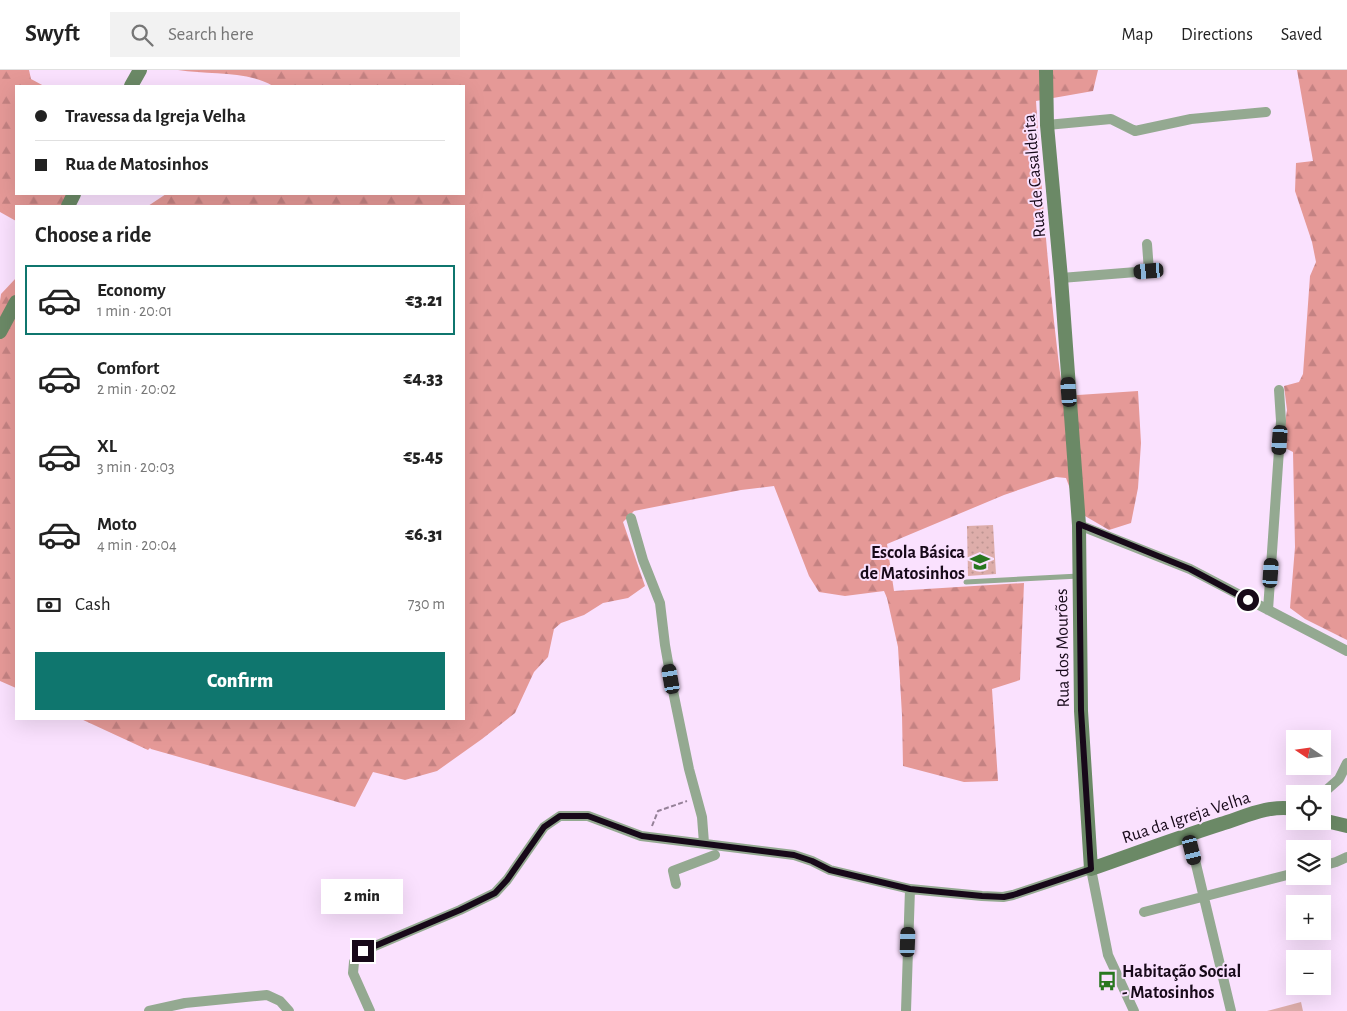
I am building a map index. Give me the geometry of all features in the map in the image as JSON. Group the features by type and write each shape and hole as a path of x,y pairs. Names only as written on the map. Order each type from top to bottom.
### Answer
{"street":[{"path":"132,85 140,70"},
{"name":"Rua de Casaldeita","path":"1046,70 1047,125 1061,278"},
{"path":"1047,125 1111,119 1135,131 1191,119 1266,112"},
{"path":"1061,278 1149,271 1147,244"},
{"name":"Rua dos Mourões","path":"1061,278 1079,524 1081,710 1091,869 1108,955 1134,1011"},
{"path":"0,332 15,304"},
{"path":"1268,610 1281,421 1279,390"},
{"path":"631,518 643,560 660,603 664,645 696,797 702,817 704,843"},
{"path":"1079,524 1190,569 1347,651"},
{"path":"1331,786 1339,779 1347,763"},
{"name":"Rua da Igreja Velha","path":"1091,869 1268,810 1286,808"},
{"path":"370,1011 354,973 354,962 363,951 495,893 507,880 544,827 560,816 588,816 642,836 794,855 830,870 910,889 1004,897 1091,869"},
{"path":"1331,822 1347,826"},
{"path":"1189,835 1231,1011"},
{"path":"676,884 673,872 715,855"},
{"path":"1331,863 1347,857"},
{"path":"1144,912 1286,875"},
{"path":"906,1011 910,889"},
{"path":"149,1011 185,1003 266,995 280,1001 289,1011"}],"lane":[{"path":"966,582 1079,576"}],"path":[{"path":"652,826 658,810 696,797"}],"shaded area":[{"path":"993,525 996,574 968,576 967,526"},
{"path":"1301,1002 1303,1011 1267,1011"}],"green space":[{"path":"0,70 29,70 31,79 42,85 15,85 15,195 67,195 62,205 15,205 15,220 0,212"},
{"path":"178,70 1098,70 1093,91 1036,101 1041,175 1050,286 1063,396 1138,391 1141,443 1138,488 1131,523 1109,530 1085,516 1075,502 1066,478 1056,477 1004,495 887,544 894,591 1024,583 1020,680 992,689 998,781 964,782 903,766 898,647 884,591 845,596 819,592 809,576 774,486 741,490 634,511 623,522 645,586 628,598 603,603 584,615 561,623 554,629 548,657 534,672 515,713 482,739 437,771 405,780 373,772 355,807 150,748 148,750 83,720 465,720 465,205 150,205 164,195 465,195 465,85 271,85 251,77"},
{"path":"1297,70 1347,70 1347,640 1305,619 1290,608 1295,547 1293,452 1285,448 1284,430 1287,410 1284,386 1299,382 1303,374 1310,276 1316,262 1312,242 1295,191 1296,163 1313,161"},
{"path":"15,279 15,688 0,681 1,294"}],"place":[{"name":"Escola Básica de Matosinhos","path":"980,562"},
{"name":"Habitação Social - Matosinhos","path":"1107,981"}],"route":[{"path":"363,951 495,893 507,880 544,827 560,816 588,816 642,836 794,855 830,870 910,889 1004,897 1091,869 1081,710 1079,524 1190,569 1248,600"}]}
